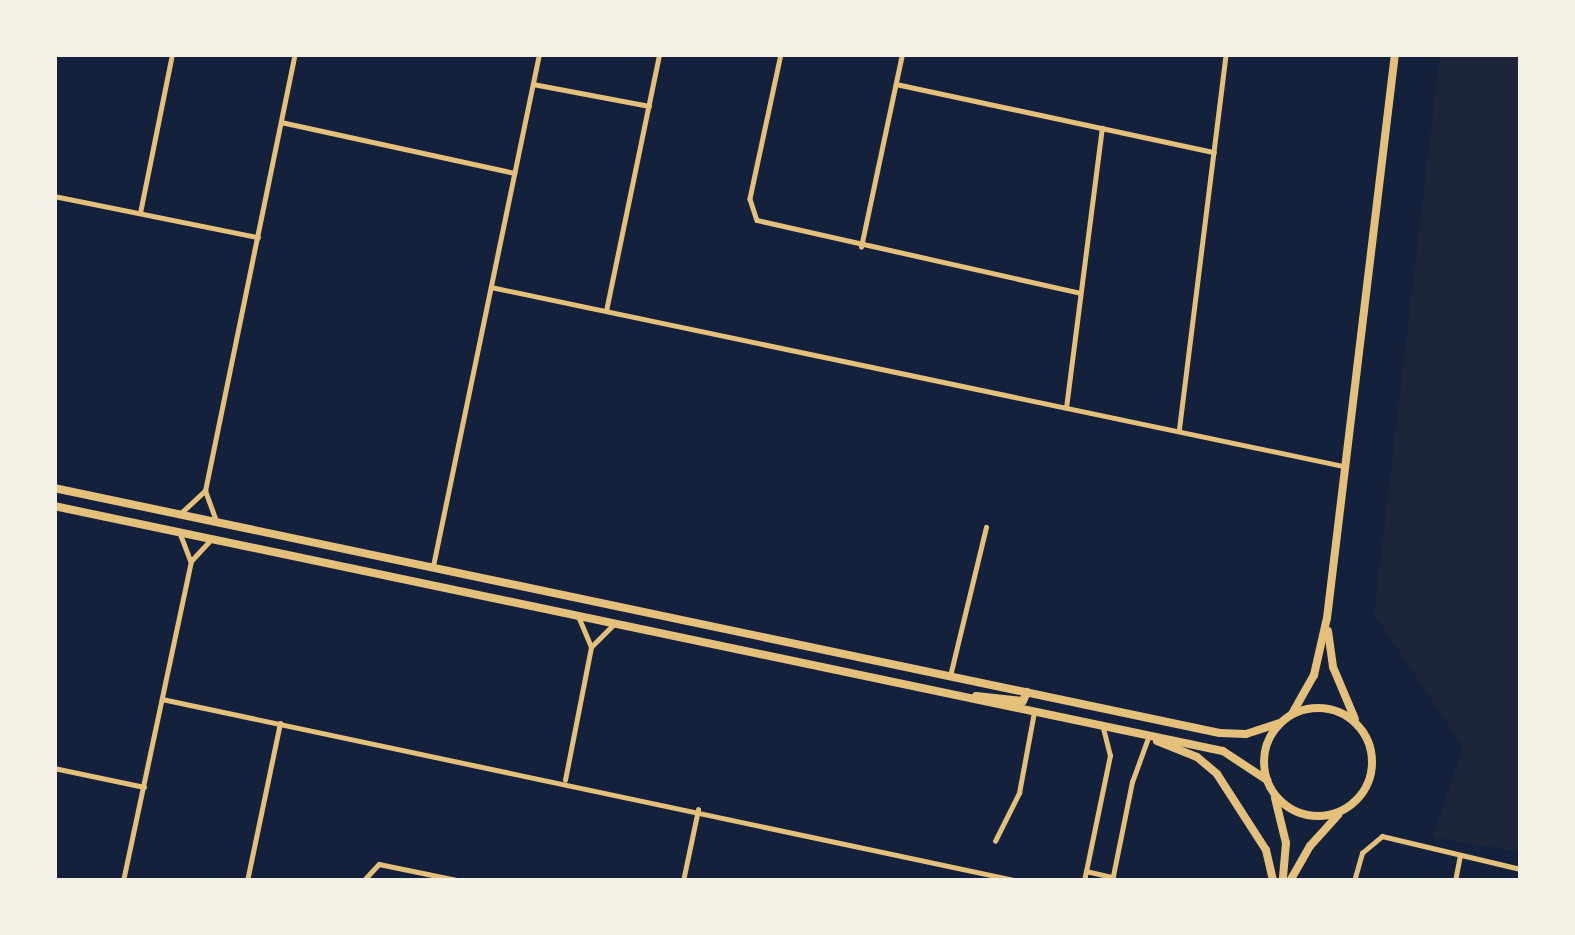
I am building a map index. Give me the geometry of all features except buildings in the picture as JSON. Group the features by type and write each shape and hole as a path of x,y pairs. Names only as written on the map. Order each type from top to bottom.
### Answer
{"main road":[{"path":"1292,714 1314,675 1327,618 1395,54"},
{"path":"54,488 1229,734 1280,723"},
{"path":"54,506 177,528 1231,754 1267,780"},
{"path":"1287,881 1316,837 1361,795 1372,769 1369,742 1334,667 1327,618"},
{"path":"969,697 1023,701 1027,692"},
{"path":"1287,881 1286,843 1267,780 1265,750 1280,723 1292,714 1320,707 1358,725"},
{"path":"1152,739 1202,760 1216,773 1266,850 1273,881"},
{"path":"1273,791 1305,814 1344,810"}],"street":[{"path":"140,213 172,54"},
{"path":"216,521 205,490 296,54"},
{"path":"433,566 539,54"},
{"path":"606,311 659,54"},
{"path":"781,54 751,210 761,223 1081,293"},
{"path":"861,247 902,54"},
{"path":"1178,431 1226,54"},
{"path":"533,84 649,106"},
{"path":"896,84 1214,152"},
{"path":"281,122 515,173"},
{"path":"1066,408 1102,128"},
{"path":"54,196 258,237"},
{"path":"491,287 1345,466"},
{"path":"181,513 205,490"},
{"path":"950,676 986,527"},
{"path":"177,528 191,562"},
{"path":"123,881 191,562 206,543 220,538"},
{"path":"577,616 591,647"},
{"path":"565,780 591,647 615,624"},
{"path":"162,699 565,780 1019,881"},
{"path":"995,841 1018,793 1034,712"},
{"path":"248,881 280,723"},
{"path":"1084,881 1110,756 1103,728"},
{"path":"1086,871 1112,879 1132,782 1152,739"},
{"path":"54,768 143,787"},
{"path":"683,881 698,810"},
{"path":"1354,881 1362,853 1382,836 1521,869"},
{"path":"1455,881 1460,856"},
{"path":"363,881 370,868 383,865 462,881"}],"shaded area":[{"path":"1440,54 1521,54 1521,852 1433,837 1463,747 1374,614"}]}
